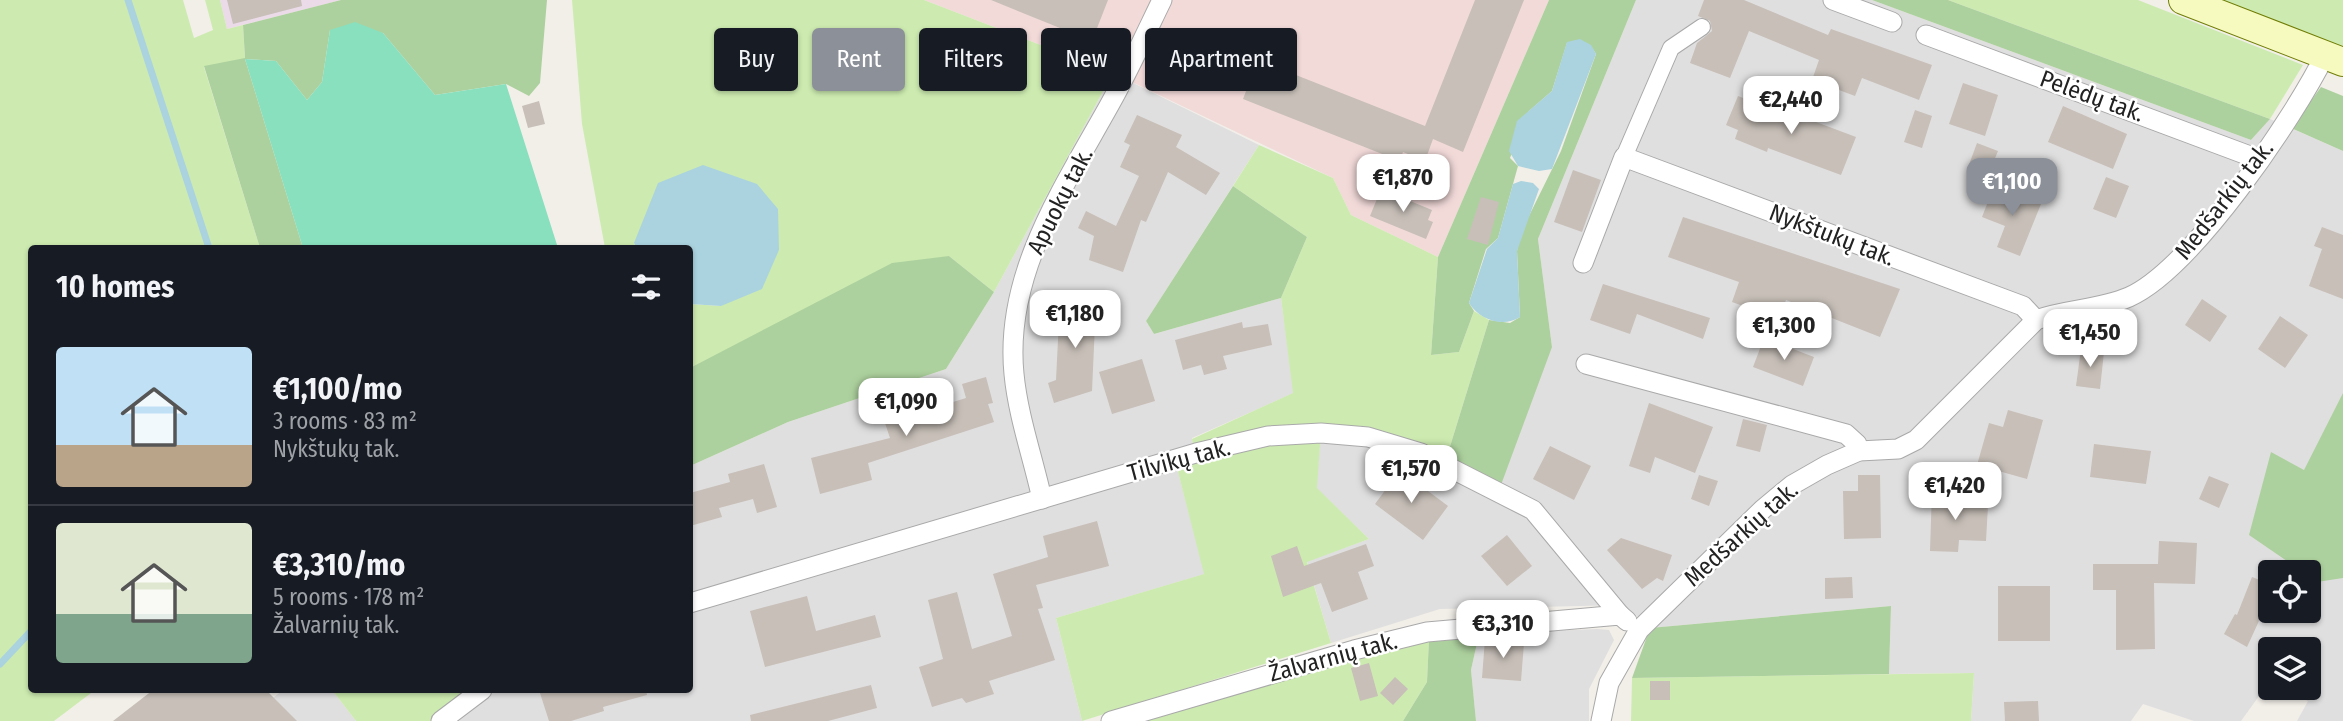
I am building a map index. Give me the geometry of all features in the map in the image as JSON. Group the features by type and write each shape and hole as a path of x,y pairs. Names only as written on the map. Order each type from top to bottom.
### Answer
{"main road":[{"path":"2183,0 2334,58"}],"street":[{"name":"Apuokų tak.","path":"1042,499 1014,375 1015,337 1028,262 1043,224 1122,83 1162,0"},
{"path":"1833,0 1892,22"},
{"path":"1583,262 1671,48 1702,27"},
{"name":"Pelėdų tak.","path":"1926,35 2258,159"},
{"name":"Medšarkių tak.","path":"1601,721 1609,684 1639,630 1773,501 1827,465 1859,451 1898,449 1916,440 2036,320 2057,313 2107,305 2131,296 2155,281 2177,262 2232,198 2313,80 2334,58"},
{"name":"Nykštukų tak.","path":"1624,157 2023,306 2036,320"},
{"path":"1586,364 1846,434 1857,444 1859,451"},
{"name":"Tilvikų tak.","path":"693,602 1196,453 1268,436 1321,433 1368,437 1421,453 1533,510 1620,615"},
{"path":"1620,615 1639,630"},
{"name":"Žalvarnių tak.","path":"1111,721 1353,650 1427,632 1620,615"},
{"path":"441,721 478,693"}],"shaded area":[{"path":"220,0 341,0 227,29"},
{"path":"924,0 1549,0 1438,257 1351,215 1333,178 1151,91 1297,91 1297,28 1145,28 1145,88 1131,82 1131,28 1041,28 1041,45 1027,40 1027,28 996,28"},
{"path":"1636,0 1872,0 2251,140 2270,119 2343,151 2343,721 2297,721 2308,701 2305,700 2321,700 2321,637 2258,637 2258,697 2241,721 2194,721 2143,704 2131,721 1971,721 1974,673 1889,674 1891,606 1650,628 1625,605 1440,609 1331,643 1307,561 1369,539 1316,488 1321,433 1444,466 1552,347 1538,239"},
{"path":"1131,82 1259,145 1146,321 1154,334 1281,298 1294,393 1192,438 1196,453 1175,460 1205,574 1056,618 1082,721 441,721 470,699 466,693 693,693 693,465 788,422 946,369 994,292 1103,91 1131,91"},
{"path":"1609,630 1614,640 1589,689 1589,721 1476,721 1471,670 1479,634"},
{"path":"279,693 334,693 356,721 244,721"}],"green space":[{"path":"0,0 183,0 194,38 213,30 205,0 220,0 227,29 243,25 245,59 204,67 259,245 28,245 28,693 91,693 54,721 0,721"},
{"path":"341,0 547,0 540,83 529,96 506,84 435,95 383,33 330,30 322,82 307,100 276,61 245,59 302,245 259,245 204,66 245,58 243,25"},
{"path":"572,0 924,0 996,28 919,28 919,91 1027,91 1027,40 1041,45 1041,91 1103,91 994,292 949,256 693,367 693,304 721,306 779,250 634,243 635,245 604,245 582,124"},
{"path":"1549,0 1636,0 1538,239 1552,347 1498,493 1444,466 1489,320 1510,323 1520,317 1517,251 1520,234 1561,151 1596,54 1590,46 1580,41 1567,43 1552,91 1529,111 1510,158 1518,166 1498,238 1486,249 1469,303 1474,311 1459,352 1431,355 1438,257"},
{"path":"1872,0 1948,0 2270,119 2251,140"},
{"path":"1948,0 2138,0 2303,65 2270,119"},
{"path":"2222,0 2343,0 2343,48"},
{"path":"355,22 383,33 435,95 506,84 557,245 302,245 245,59 276,61 307,100 322,82 330,30"},
{"path":"2321,87 2343,96 2343,151 2291,128"},
{"path":"1259,145 1333,178 1351,215 1438,257 1431,355 1459,352 1474,311 1489,320 1444,466 1321,433 1317,488 1369,539 1307,562 1331,643 1082,721 1056,618 1204,574 1175,460 1195,453 1192,439 1293,393 1281,298 1307,237 1233,186"},
{"path":"1233,186 1307,237 1281,298 1154,334 1146,321"},
{"path":"949,256 994,292 946,369 788,422 693,465 693,366 892,263"},
{"path":"2343,393 2343,578 2321,581 2321,560 2285,560 2249,535 2271,452 2304,470"},
{"path":"1891,606 1889,674 1632,678 1650,628"},
{"path":"1479,634 1471,670 1476,721 1403,721 1427,682 1429,639"},
{"path":"1429,639 1427,682 1403,721 1125,721"},
{"path":"1974,673 1971,721 1631,721 1632,678"},
{"path":"334,693 466,693 470,699 441,721 356,721"}],"water":[{"path":"1580,39 1591,45 1596,54 1552,169 1539,171 1518,166 1509,151 1517,121 1552,91 1567,42"},
{"path":"703,165 757,184 778,209 779,250 762,289 721,306 693,304 693,245 634,243 658,183"},
{"path":"1521,181 1533,183 1539,189 1517,251 1520,317 1499,322 1485,318 1469,303 1487,249 1498,238 1513,184"}],"building":[{"path":"227,0 301,0 302,6 233,24"},
{"path":"991,0 1108,0 1097,28 1060,28"},
{"path":"1475,0 1524,0 1463,152 1433,139 1425,161 1403,152 1400,161 1243,99 1246,91 1297,91 1297,75 1425,126"},
{"path":"1704,0 1744,0 1828,35 1831,29 1932,65 1919,100 1862,78 1855,96 1812,80 1819,60 1749,31 1730,78 1690,63 1697,43 1712,31 1710,21 1698,16"},
{"path":"1963,83 1998,95 1985,136 1949,124"},
{"path":"1738,96 1799,120 1800,116 1856,137 1841,175 1735,139 1738,130 1726,125"},
{"path":"539,101 545,124 528,128 522,106"},
{"path":"2063,106 2127,134 2113,169 2048,142"},
{"path":"1915,110 1932,116 1922,148 1904,142"},
{"path":"1137,115 1182,135 1176,147 1220,173 1206,195 1168,172 1146,222 1141,220 1123,272 1089,260 1094,236 1078,228 1086,211 1116,226 1139,176 1120,167 1130,145 1124,142"},
{"path":"1977,143 1998,151 1987,178 1967,170"},
{"path":"1573,170 1601,180 1582,232 1554,222"},
{"path":"2106,177 2129,186 2116,218 2093,209"},
{"path":"1994,186 2041,204 2020,256 1997,247 2005,226 1982,217"},
{"path":"1381,189 1432,210 1428,220 1433,222 1426,239 1370,216"},
{"path":"1481,197 1499,202 1488,245 1467,239"},
{"path":"1683,217 1900,289 1880,337 1786,300 1779,319 1732,302 1739,282 1668,257"},
{"path":"2322,227 2343,235 2343,299 2309,286 2322,249 2314,246"},
{"path":"1603,284 1710,318 1703,339 1637,314 1630,334 1590,320"},
{"path":"2202,299 2227,316 2210,342 2185,325"},
{"path":"1060,300 1096,302 1092,391 1054,403 1048,383 1056,380"},
{"path":"2280,316 2308,335 2285,368 2258,349"},
{"path":"1242,322 1243,328 1268,324 1272,345 1223,356 1227,369 1204,375 1201,365 1183,370 1175,340"},
{"path":"1764,338 1814,357 1803,386 1753,367"},
{"path":"2081,349 2104,352 2100,389 2076,386"},
{"path":"1142,359 1155,401 1112,414 1099,372"},
{"path":"986,377 993,403 988,404 994,422 868,463 872,480 820,494 811,458 890,438 885,423 966,398 962,384"},
{"path":"1649,403 1713,427 1695,473 1655,457 1650,473 1629,466"},
{"path":"2008,410 2043,420 2027,479 1977,465 1989,423 2003,427"},
{"path":"1743,419 1767,425 1760,452 1736,446"},
{"path":"2094,444 2151,451 2146,484 2090,477"},
{"path":"1550,446 1591,466 1574,500 1533,479"},
{"path":"764,464 777,507 757,513 753,499 719,508 722,517 693,525 693,492 730,482 728,474"},
{"path":"1400,470 1448,506 1423,540 1375,504"},
{"path":"1699,475 1718,481 1709,506 1691,499"},
{"path":"1858,475 1880,475 1881,538 1844,539 1843,491 1858,491"},
{"path":"2209,476 2229,484 2219,508 2199,499"},
{"path":"1932,490 1960,491 1960,505 1988,506 1986,541 1959,540 1958,552 1930,551"},
{"path":"1097,521 1109,566 1036,585 1043,608 1038,609 1055,660 989,681 994,694 966,703 962,698 932,707 919,667 943,659 928,600 957,592 972,649 1012,636 993,574 1048,557 1043,536"},
{"path":"1507,535 1532,566 1507,586 1481,556"},
{"path":"1621,538 1672,555 1663,581 1657,578 1642,589 1607,550"},
{"path":"2159,541 2197,543 2195,584 2154,583 2155,649 2116,650 2116,590 2093,590 2093,564 2158,564"},
{"path":"1366,544 1374,566 1358,572 1368,599 1332,612 1321,583 1283,597 1271,556 1297,546 1304,566"},
{"path":"1852,577 1853,598 1825,599 1825,578"},
{"path":"2252,577 2258,579 2258,623 2247,647 2224,634 2235,614 2237,615"},
{"path":"1998,586 2050,586 2050,641 1998,641"},
{"path":"807,596 816,631 875,615 881,637 765,667 750,611"},
{"path":"1485,639 1524,643 1521,681 1482,678"},
{"path":"1369,663 1378,696 1360,701 1351,668"},
{"path":"1395,677 1408,689 1393,705 1380,693"},
{"path":"1650,681 1670,681 1670,700 1650,700"},
{"path":"871,685 877,708 828,721 751,721 750,715"},
{"path":"149,693 269,693 297,721 113,721"},
{"path":"540,693 647,693 571,721 549,721"},
{"path":"2038,701 2039,721 2005,721 2004,702"}],"waterway":[{"path":"128,0 208,245"},
{"path":"0,664 28,634"}]}
